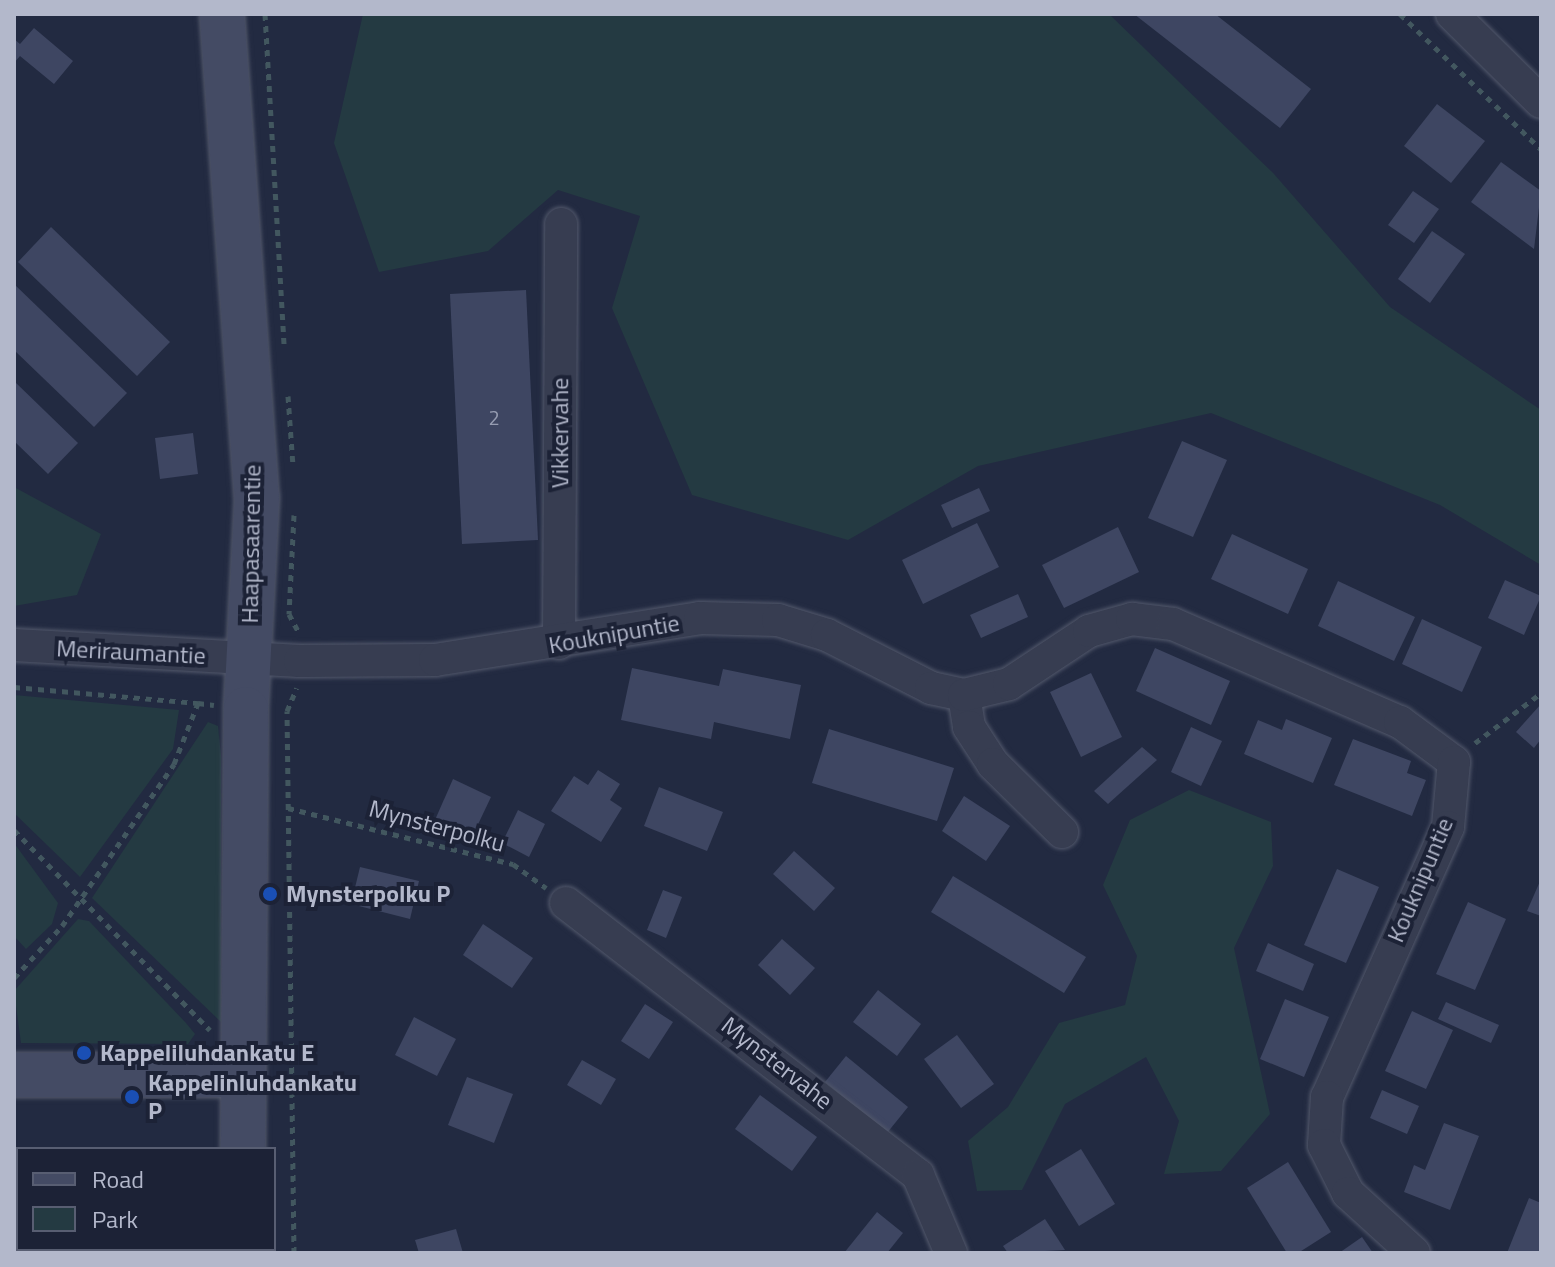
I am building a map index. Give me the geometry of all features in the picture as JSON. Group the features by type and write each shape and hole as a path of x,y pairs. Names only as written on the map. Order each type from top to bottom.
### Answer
{"main road":[{"name":"Haapasaarentie","path":"222,14 257,497 247,659 266,710 243,1075 243,1147"},
{"path":"14,1075 243,1075"}],"street":[{"path":"1452,14 1541,102"},
{"name":"Vikkervahe","path":"559,643 561,224"},
{"name":"Kouknipuntie","path":"247,659 435,660 739,615 827,635 931,688 964,695 1009,684 1089,631 1132,619 1173,624 1400,722 1454,762 1448,827 1327,1097 1324,1145 1348,1193 1414,1253"},
{"name":"Meriraumantie","path":"14,645 247,659"},
{"path":"964,695 969,727 993,764 1062,832"},
{"name":"Mynstervahe","path":"566,903 918,1175 951,1253"}],"path":[{"path":"1400,14 1541,149"},
{"path":"294,1253 288,808 266,710 300,661"},
{"path":"14,687 266,710"},
{"path":"1454,762 1541,693"},
{"path":"14,978 62,926 77,897 174,764 198,703"},
{"name":"Mynsterpolku","path":"288,808 513,864 566,903"},
{"path":"14,830 216,1037"}],"green space":[{"path":"363,14 1109,14 1274,174 1390,307 1541,410 1541,565 1440,505 1211,413 978,466 848,540 692,495 612,308 640,216 558,190 488,251 379,272 334,143"},
{"path":"14,487 101,534 77,595 14,606"},
{"path":"14,695 179,710 173,749 80,877 14,813"},
{"path":"208,722 218,726 221,755 221,1022 92,898"},
{"path":"1189,790 1271,822 1273,866 1234,948 1270,1114 1221,1171 1164,1174 1179,1121 1146,1057 1065,1104 1022,1190 977,1191 968,1141 1008,1107 1059,1023 1125,1005 1137,956 1103,885 1130,820"},
{"path":"14,843 58,903 52,924 26,949 14,936"},
{"path":"78,919 89,921 186,1023 195,1034 188,1044 21,1043 14,991"}],"building":[{"path":"1134,14 1215,14 1311,89 1280,128"},
{"path":"34,28 73,61 54,84 20,56 14,63 14,39 20,44"},
{"path":"1437,104 1485,141 1451,183 1404,146"},
{"path":"1501,162 1541,191 1534,249 1471,202"},
{"path":"1413,191 1439,209 1414,243 1388,225"},
{"path":"51,227 170,342 137,376 18,262"},
{"path":"1432,231 1465,254 1430,303 1398,279"},
{"path":"14,284 127,393 94,427 14,350"},
{"path":"526,290 538,540 462,544 450,294"},
{"path":"14,381 78,443 48,474 14,441"},
{"path":"193,433 198,474 160,479 155,438"},
{"path":"1182,441 1227,460 1193,537 1148,518"},
{"path":"979,488 990,511 952,528 941,505"},
{"path":"977,523 999,567 923,604 902,560"},
{"path":"1118,527 1139,572 1064,608 1042,565"},
{"path":"1232,534 1308,569 1288,614 1211,579"},
{"path":"1505,580 1541,596 1524,635 1488,618"},
{"path":"1338,581 1415,617 1394,661 1318,626"},
{"path":"1018,594 1028,617 981,638 970,615"},
{"path":"1422,619 1482,647 1462,692 1402,664"},
{"path":"1155,648 1230,681 1211,725 1136,691"},
{"path":"632,668 719,686 723,669 801,685 790,739 714,722 711,739 621,720"},
{"path":"1091,673 1122,737 1081,757 1050,692"},
{"path":"1541,704 1541,739 1534,748 1516,732"},
{"path":"1286,719 1332,738 1313,783 1244,754 1258,720 1282,730"},
{"path":"1191,727 1222,741 1201,786 1171,772"},
{"path":"829,729 954,768 937,821 812,783"},
{"path":"1353,739 1411,761 1407,773 1426,780 1412,816 1334,785"},
{"path":"1142,747 1157,760 1108,804 1094,791"},
{"path":"598,770 620,784 610,800 622,808 601,842 551,811 574,776 588,785"},
{"path":"453,779 491,797 472,837 435,820"},
{"path":"659,787 723,812 707,851 644,826"},
{"path":"964,796 1010,826 986,861 942,831"},
{"path":"518,810 545,824 529,857 502,843"},
{"path":"794,851 835,888 814,911 773,874"},
{"path":"360,867 419,881 410,919 351,904"},
{"path":"1337,869 1379,887 1346,963 1304,945"},
{"path":"953,876 1086,957 1064,993 931,912"},
{"path":"1541,879 1541,916 1527,911"},
{"path":"663,890 682,897 666,938 647,930"},
{"path":"1468,902 1506,919 1475,990 1436,974"},
{"path":"483,924 533,958 512,988 463,955"},
{"path":"782,939 815,968 790,995 758,965"},
{"path":"1268,943 1314,964 1303,991 1256,971"},
{"path":"878,990 921,1024 897,1056 853,1022"},
{"path":"1285,999 1329,1017 1304,1077 1260,1059"},
{"path":"1446,1002 1499,1025 1491,1043 1438,1019"},
{"path":"645,1004 673,1022 649,1059 621,1041"},
{"path":"1412,1011 1453,1030 1426,1089 1385,1071"},
{"path":"414,1017 456,1039 437,1076 395,1055"},
{"path":"957,1035 994,1084 961,1108 924,1059"},
{"path":"846,1056 908,1107 887,1133 825,1082"},
{"path":"582,1060 616,1079 601,1105 567,1085"},
{"path":"467,1077 513,1094 494,1143 448,1125"},
{"path":"1382,1090 1419,1106 1407,1134 1370,1118"},
{"path":"760,1095 817,1137 792,1171 735,1129"},
{"path":"1444,1123 1479,1136 1450,1210 1404,1192 1414,1165 1425,1170"},
{"path":"1081,1149 1115,1204 1079,1226 1045,1171"},
{"path":"1288,1162 1331,1232 1298,1253 1287,1253 1247,1188"},
{"path":"14,1184 16,1251 29,1253 14,1253"},
{"path":"1529,1198 1541,1203 1541,1253 1507,1253"},
{"path":"877,1212 903,1233 887,1253 844,1253"},
{"path":"1045,1219 1065,1250 1008,1253 1003,1246"},
{"path":"456,1229 463,1253 419,1253 415,1240"},
{"path":"1362,1237 1373,1253 1339,1253"}],"place":[{"name":"Mynsterpolku P","path":"270,894"},
{"name":"Kappeliluhdankatu E","path":"84,1053"},
{"name":"Kappelinluhdankatu P","path":"132,1097"}]}
